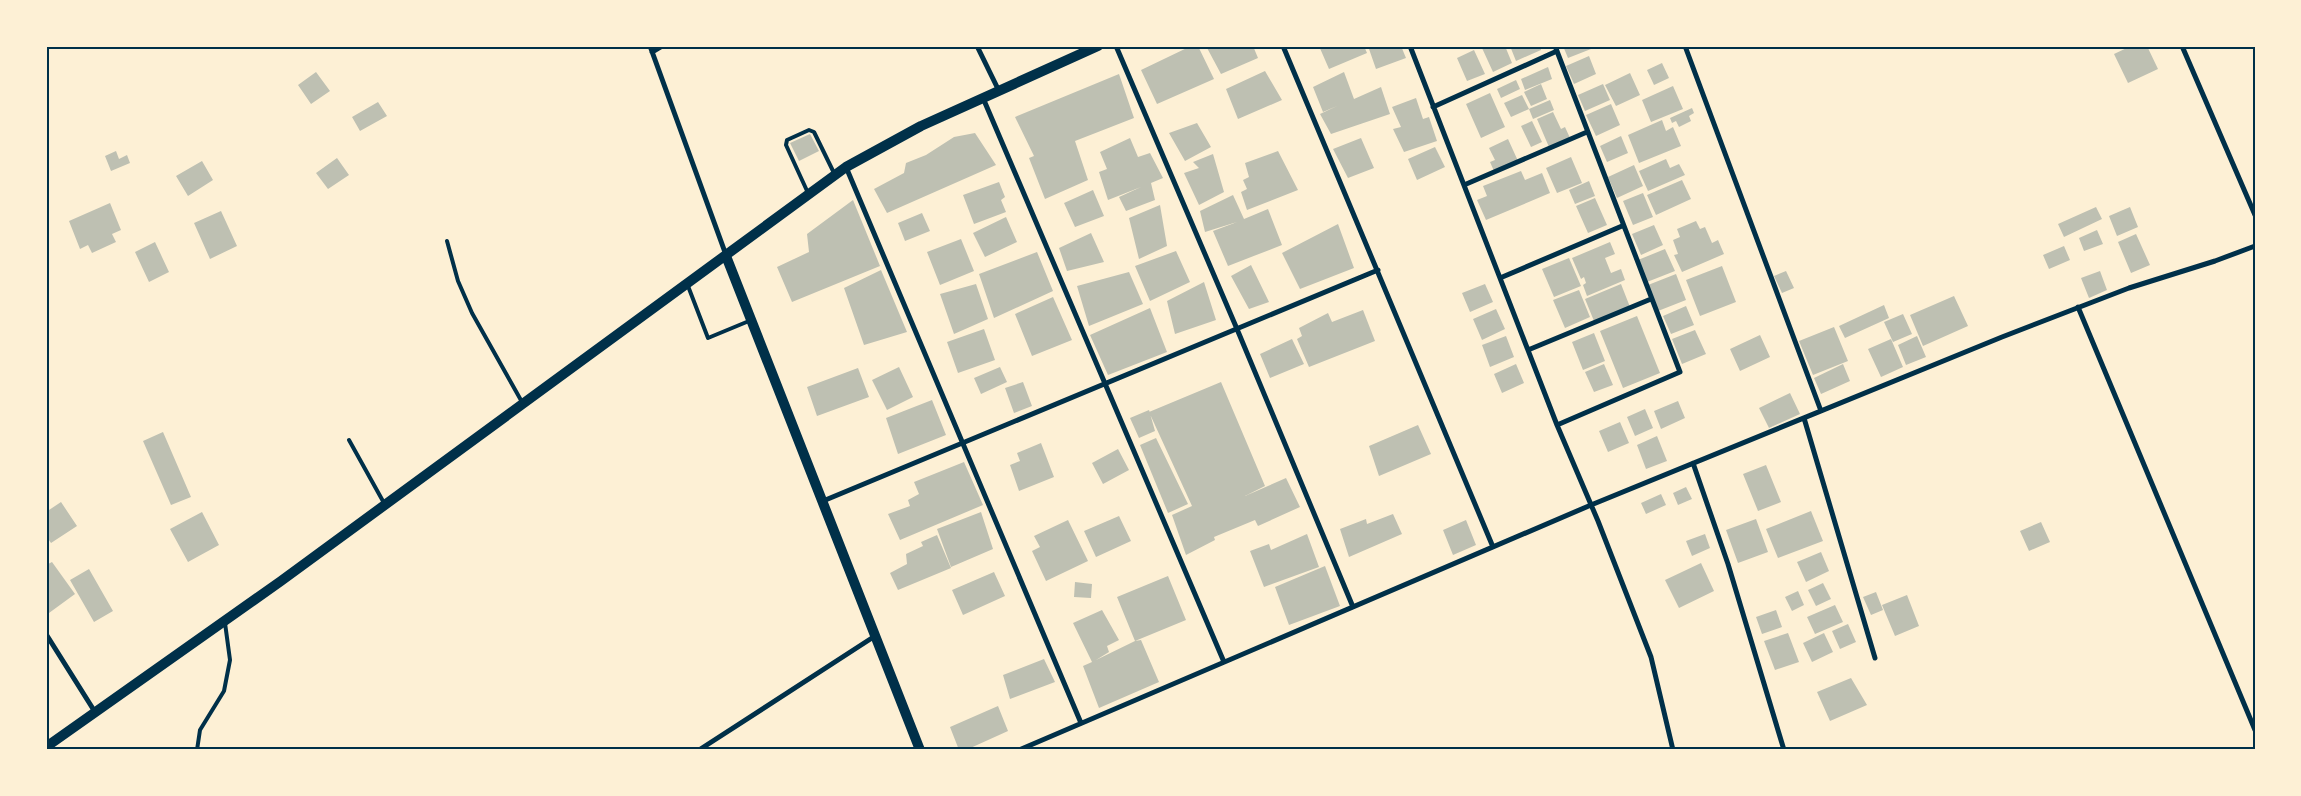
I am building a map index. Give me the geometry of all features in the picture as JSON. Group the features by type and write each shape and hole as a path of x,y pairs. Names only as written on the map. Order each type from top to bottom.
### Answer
{"main road":[{"path":"46,747 385,505 846,167 921,126 1098,46"},
{"path":"726,256 920,750"}],"street":[{"path":"650,46 693,170 726,256"},
{"path":"652,52 662,46"},
{"path":"977,46 999,91"},
{"path":"1116,46 1238,329 1353,607"},
{"path":"1283,46 1494,547"},
{"path":"1410,46 1528,350 1651,657 1673,750"},
{"path":"1685,46 1820,411"},
{"path":"2182,46 2255,215"},
{"path":"1434,107 1556,49 1622,226 1680,372 1558,425"},
{"path":"983,98 1224,662"},
{"path":"1464,185 1587,132"},
{"path":"846,167 1081,723"},
{"path":"1500,278 1622,226"},
{"path":"1019,750 1590,505 1820,411 2078,307 2255,246"},
{"path":"823,501 1378,270"},
{"path":"1528,350 1651,299"},
{"path":"2078,307 2255,730"},
{"path":"1804,418 1875,658"},
{"path":"1693,463 1728,564 1784,750"},
{"path":"46,634 95,712"},
{"path":"699,750 876,635"}],"lane":[{"path":"808,195 786,145 787,140 809,130 814,132 836,175"},
{"path":"447,241 458,281 472,313 524,404"},
{"path":"687,284 708,338 751,320"},
{"path":"349,440 385,505"},
{"path":"197,750 200,730 224,691 230,660 224,621"}],"building":[{"path":"1191,46 1198,46 1214,79 1157,104 1141,70"},
{"path":"1206,46 1253,46 1258,58 1221,74"},
{"path":"1319,46 1364,46 1367,53 1329,69"},
{"path":"1376,46 1401,46 1406,58 1376,69 1369,49"},
{"path":"1486,46 1505,46 1512,63 1493,72 1482,48"},
{"path":"1510,46 1540,46 1541,50 1516,61"},
{"path":"1563,46 1590,46 1591,49 1568,58"},
{"path":"2131,46 2147,46 2158,69 2128,83 2114,54"},
{"path":"1474,50 1485,74 1467,81 1457,58"},
{"path":"1589,56 1596,74 1574,84 1566,66"},
{"path":"1662,63 1669,78 1654,85 1647,70"},
{"path":"1548,67 1552,79 1525,90 1521,79"},
{"path":"1265,71 1282,100 1238,119 1226,89"},
{"path":"316,72 330,91 311,104 298,85"},
{"path":"1344,72 1354,99 1381,87 1390,114 1331,134 1320,114 1337,106 1323,112 1313,87"},
{"path":"1630,73 1640,95 1616,106 1605,85"},
{"path":"1119,74 1134,118 1075,141 1088,180 1045,199 1029,158 1034,156 1015,117"},
{"path":"1516,80 1520,89 1501,98 1497,89"},
{"path":"1541,84 1547,99 1531,106 1524,92"},
{"path":"1603,84 1610,100 1585,111 1578,95"},
{"path":"1673,86 1683,109 1651,122 1642,100"},
{"path":"1490,93 1505,127 1481,138 1466,104"},
{"path":"1522,95 1529,109 1511,117 1504,103"},
{"path":"1416,98 1423,119 1429,117 1437,141 1404,152 1393,129 1401,127 1392,107"},
{"path":"1550,100 1554,110 1533,119 1529,109"},
{"path":"378,102 387,116 360,131 352,117"},
{"path":"1611,104 1620,125 1596,136 1586,115"},
{"path":"1692,108 1694,113 1689,116 1691,121 1679,127 1676,121 1672,123 1670,118"},
{"path":"1553,112 1561,129 1565,127 1570,138 1549,147 1537,119"},
{"path":"1662,120 1666,131 1673,127 1681,146 1639,163 1628,135"},
{"path":"1532,121 1542,142 1531,147 1521,126"},
{"path":"1197,123 1211,147 1185,161 1169,133"},
{"path":"975,133 996,165 887,213 874,189 904,173 906,163 926,155 954,137"},
{"path":"810,134 819,151 799,161 790,143"},
{"path":"1621,136 1628,153 1607,162 1600,146"},
{"path":"1130,138 1138,157 1150,153 1163,178 1151,183 1155,200 1126,211 1119,197 1141,187 1108,200 1099,172 1107,169 1100,152"},
{"path":"1361,138 1374,168 1348,178 1333,149"},
{"path":"1508,139 1518,161 1494,171 1490,162 1495,160 1489,148"},
{"path":"1435,147 1445,167 1417,180 1408,159"},
{"path":"116,151 119,159 127,155 130,163 111,171 105,156"},
{"path":"1278,151 1298,190 1247,210 1241,192 1247,189 1243,180 1249,177 1245,163"},
{"path":"1213,154 1224,192 1199,205 1184,173 1199,168 1193,162"},
{"path":"1571,157 1582,183 1557,193 1546,168"},
{"path":"337,158 349,175 328,189 316,173"},
{"path":"1666,159 1670,168 1679,164 1685,175 1648,191 1639,171"},
{"path":"202,161 213,180 188,196 176,176"},
{"path":"1634,165 1643,186 1617,198 1608,177"},
{"path":"1521,171 1525,180 1542,173 1550,193 1486,220 1477,200 1487,196 1483,186"},
{"path":"1682,180 1691,199 1656,215 1647,195"},
{"path":"1589,181 1595,196 1575,204 1569,190"},
{"path":"999,182 1005,197 1001,200 1006,212 974,224 963,195"},
{"path":"1093,190 1104,216 1075,227 1064,203"},
{"path":"1643,193 1653,217 1633,225 1623,201"},
{"path":"1233,195 1244,219 1268,209 1282,245 1228,266 1213,231 1237,222 1205,232 1200,211"},
{"path":"1595,198 1607,225 1588,233 1576,206"},
{"path":"853,200 880,266 792,302 777,267 809,252 807,234"},
{"path":"110,203 121,230 112,234 116,242 92,253 88,245 80,249 69,221"},
{"path":"1160,205 1167,246 1139,259 1129,218"},
{"path":"2096,207 2102,219 2064,237 2058,224"},
{"path":"2130,207 2138,227 2117,236 2109,216"},
{"path":"221,211 237,246 210,259 194,223"},
{"path":"922,213 930,231 905,241 898,223"},
{"path":"1006,217 1017,242 985,257 973,233"},
{"path":"1696,221 1700,229 1705,227 1712,243 1718,240 1724,254 1682,272 1674,255 1678,254 1673,240 1680,237 1677,229"},
{"path":"1338,224 1354,268 1300,289 1282,253"},
{"path":"1654,225 1663,245 1641,255 1632,234"},
{"path":"2097,230 2103,244 2084,251 2079,238"},
{"path":"1091,233 1104,262 1067,271 1059,248"},
{"path":"2136,234 2150,265 2131,273 2118,242"},
{"path":"961,239 974,271 940,285 927,252"},
{"path":"155,242 169,272 149,282 135,252"},
{"path":"1610,242 1615,254 1605,258 1611,273 1621,269 1625,280 1587,296 1583,285 1586,283 1584,277 1581,279 1572,258"},
{"path":"2064,246 2070,260 2049,269 2043,255"},
{"path":"1665,249 1675,271 1647,282 1638,260"},
{"path":"1176,251 1190,282 1150,301 1135,266"},
{"path":"1037,252 1053,291 994,318 979,274"},
{"path":"1569,258 1581,286 1554,297 1542,269"},
{"path":"1251,265 1269,302 1249,309 1231,276"},
{"path":"1722,266 1736,302 1700,316 1686,280"},
{"path":"881,270 907,332 864,345 844,288"},
{"path":"1786,271 1794,288 1782,293 1774,276"},
{"path":"2100,271 2107,290 2089,298 2081,278"},
{"path":"1129,272 1143,304 1089,326 1077,286"},
{"path":"1676,274 1686,300 1658,311 1648,285"},
{"path":"1204,282 1216,320 1175,334 1167,301"},
{"path":"976,284 988,319 954,334 940,294"},
{"path":"1485,284 1493,302 1470,312 1462,293"},
{"path":"1621,284 1630,307 1594,321 1585,299"},
{"path":"1579,290 1590,317 1565,328 1553,300"},
{"path":"1954,296 1968,326 1923,346 1910,315"},
{"path":"1053,297 1072,340 1032,356 1015,314"},
{"path":"1884,305 1889,318 1845,338 1839,326"},
{"path":"1686,306 1694,325 1671,334 1663,316"},
{"path":"1150,308 1167,352 1108,375 1090,335"},
{"path":"1496,309 1505,329 1482,340 1473,319"},
{"path":"1363,310 1375,341 1309,367 1297,339 1302,336 1299,328 1328,313 1332,322"},
{"path":"1903,314 1912,334 1893,342 1884,322"},
{"path":"1637,316 1660,373 1623,388 1600,331"},
{"path":"1834,327 1848,361 1813,375 1799,341"},
{"path":"984,329 995,360 958,373 947,342"},
{"path":"1695,330 1706,354 1682,364 1672,339"},
{"path":"1594,333 1605,361 1583,370 1572,342"},
{"path":"1760,335 1770,357 1740,371 1730,349"},
{"path":"1506,336 1514,357 1490,367 1482,345"},
{"path":"1917,336 1926,357 1906,365 1898,345"},
{"path":"1292,339 1304,364 1270,378 1260,354"},
{"path":"1891,339 1903,367 1881,377 1868,349"},
{"path":"1516,364 1524,383 1502,393 1494,374"},
{"path":"1604,364 1613,385 1594,392 1585,372"},
{"path":"1843,364 1850,381 1821,394 1814,378"},
{"path":"899,367 913,397 887,410 872,380"},
{"path":"1000,367 1007,382 981,394 974,378"},
{"path":"858,368 869,397 817,416 807,387"},
{"path":"1023,382 1032,406 1014,413 1005,388"},
{"path":"1221,382 1265,486 1245,496 1286,478 1300,507 1258,526 1255,520 1214,537 1215,540 1186,555 1172,515 1192,506 1149,412"},
{"path":"1790,393 1800,414 1769,428 1759,408"},
{"path":"932,400 946,435 898,454 886,418"},
{"path":"1678,401 1685,418 1661,429 1654,411"},
{"path":"1645,409 1653,428 1635,436 1627,417"},
{"path":"1149,410 1155,431 1139,438 1130,418"},
{"path":"1620,422 1629,443 1608,452 1599,431"},
{"path":"1418,425 1431,454 1379,476 1369,446"},
{"path":"163,432 191,497 171,505 143,441"},
{"path":"1657,436 1667,461 1646,469 1637,445"},
{"path":"1156,438 1188,504 1168,513 1140,445"},
{"path":"1041,443 1054,477 1019,491 1010,465 1020,461 1017,453"},
{"path":"1118,449 1129,470 1103,484 1092,463"},
{"path":"964,462 983,505 900,540 888,514 910,506 908,500 919,494 914,482"},
{"path":"1766,465 1781,502 1758,511 1743,474"},
{"path":"1686,487 1692,499 1678,505 1673,493"},
{"path":"1661,494 1666,505 1646,514 1641,503"},
{"path":"61,502 77,526 51,543 46,536 46,512"},
{"path":"1811,511 1823,541 1778,558 1766,529"},
{"path":"202,512 219,545 188,562 170,529"},
{"path":"981,512 993,549 951,567 937,529"},
{"path":"1393,514 1402,534 1349,557 1340,529 1366,519 1367,524"},
{"path":"1119,516 1131,541 1096,557 1084,531"},
{"path":"1756,519 1768,552 1738,563 1726,530"},
{"path":"1068,520 1088,561 1046,581 1032,551 1040,547 1034,536"},
{"path":"1466,520 1476,545 1453,555 1443,530"},
{"path":"2041,522 2050,542 2029,551 2020,531"},
{"path":"1307,534 1319,567 1264,587 1250,551 1269,544 1271,550"},
{"path":"1705,534 1710,548 1692,556 1686,541"},
{"path":"937,535 951,568 898,590 890,573 907,564 906,554 923,546 921,542"},
{"path":"1821,552 1829,571 1806,582 1797,562"},
{"path":"52,562 75,594 49,613 46,610 46,565"},
{"path":"1701,563 1714,591 1679,608 1665,580"},
{"path":"1325,566 1340,606 1289,625 1275,587"},
{"path":"89,569 113,611 94,622 70,580"},
{"path":"994,572 1005,596 963,615 952,590"},
{"path":"1168,576 1186,620 1135,641 1117,597"},
{"path":"1075,582 1092,584 1091,598 1074,597"},
{"path":"1823,583 1831,599 1816,606 1808,590"},
{"path":"1798,591 1804,605 1792,611 1785,597"},
{"path":"1876,592 1883,610 1871,615 1863,597"},
{"path":"1907,595 1919,626 1895,636 1882,605"},
{"path":"1835,605 1843,622 1815,634 1807,617"},
{"path":"1102,610 1119,640 1107,646 1109,652 1096,660 1135,641 1141,640 1159,682 1099,708 1083,666 1092,662 1073,623"},
{"path":"1776,610 1782,627 1762,634 1756,617"},
{"path":"1848,624 1856,642 1840,649 1832,631"},
{"path":"1788,633 1799,662 1775,670 1764,641"},
{"path":"1824,633 1833,652 1812,662 1803,643"},
{"path":"1044,659 1055,682 1010,699 1003,675"},
{"path":"1851,678 1867,705 1830,721 1817,692"},
{"path":"998,706 1008,731 966,750 959,750 950,727"}]}
